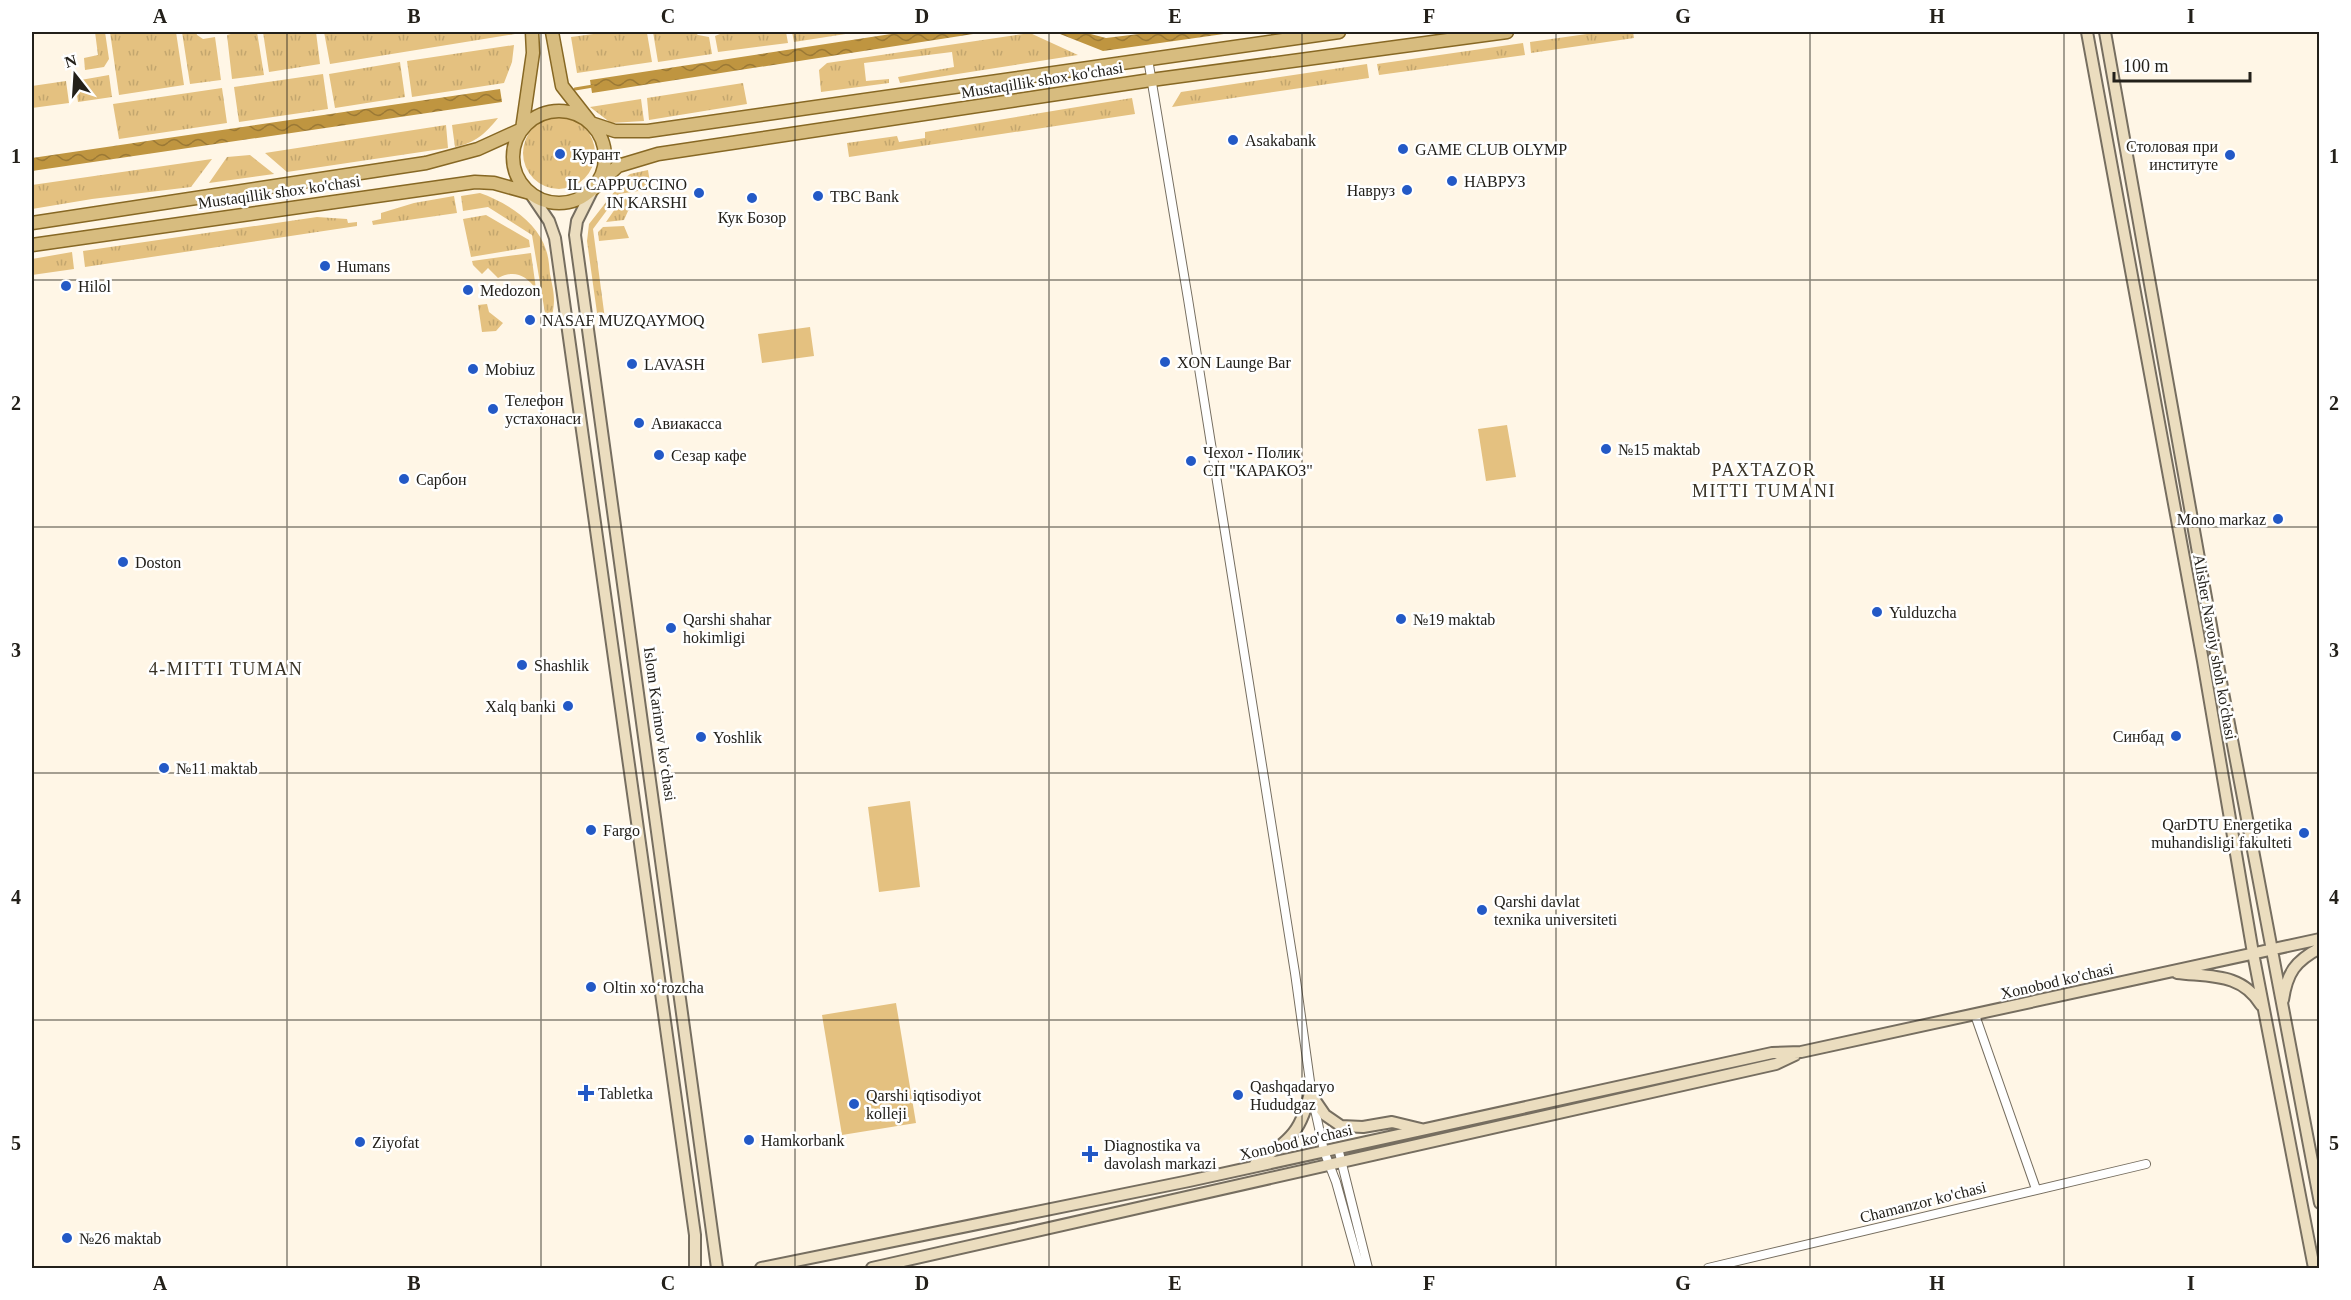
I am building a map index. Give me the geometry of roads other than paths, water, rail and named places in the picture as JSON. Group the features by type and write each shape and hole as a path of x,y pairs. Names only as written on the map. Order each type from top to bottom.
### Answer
{"main road":[{"path":"522,129 533,53 532,32"},
{"path":"530,193 542,200 555,203 569,202 582,197 593,189 601,177 605,163 605,148 600,135 562,86 552,32"},
{"name":"Mustaqillik shox ko'chasi","path":"591,123 615,131 648,131 1339,32"},
{"name":"Mustaqillik shox ko'chasi","path":"593,189 618,166 658,154 1151,80 1507,32"},
{"name":"Alisher Navoiy shoh ko'chasi","path":"2087,32 2208,690 2253,953 2314,1269"},
{"name":"Alisher Navoiy shoh ko'chasi","path":"2105,32 2222,687 2319,1203"},
{"path":"591,123 579,115 563,111 548,112 534,118 522,129 515,141 514,170 520,183 530,193 549,221 555,238 695,1234 695,1269"},
{"name":"Mustaqillik shox ko'chasi","path":"32,223 426,163 478,149 522,129"},
{"name":"Mustaqillik shox ko'chasi","path":"32,244 465,183 494,183 530,193"},
{"name":"Islom Karimov ko‘chasi","path":"593,189 576,221 574,235 717,1269"},
{"path":"2130,270 2146,266"},
{"path":"2208,690 2222,687"},
{"name":"Xonobod ko'chasi","path":"761,1269 1251,1168 1772,1053 1801,1052 2319,939"},
{"path":"2282,1009 2285,984 2293,968 2319,948"},
{"path":"2168,972 2241,983 2253,991 2265,1011"},
{"name":"Xonobod ko'chasi","path":"872,1269 1776,1064 1801,1052"},
{"path":"1311,1092 1325,1115 1341,1126 1363,1127 1392,1122 1424,1130"},
{"path":"1251,1168 1284,1144 1297,1130 1306,1112 1311,1092"}],"street":[{"path":"1148,59 1295,973 1311,1092 1324,1151 1360,1269"},
{"path":"1975,1015 2036,1189"},
{"path":"1338,1148 1368,1269"},
{"name":"Chamanzor ko'chasi","path":"1708,1269 2146,1164"}],"water":[{"path":"904,32 986,32 592,93 590,80"},
{"path":"1055,32 1083,32 1106,38 1155,32 1238,32 1103,51"},
{"path":"500,89 502,102 32,171 32,158"}],"waterway":[{"path":"575,89 593,86"}],"place":[{"name":"Asakabank","path":"1233,140"},
{"name":"GAME CLUB OLYMP","path":"1403,149"},
{"name":"Курант","path":"560,154"},
{"name":"Столовая при институте","path":"2230,155"},
{"name":"НАВРУЗ","path":"1452,181"},
{"name":"Навруз","path":"1407,190"},
{"name":"IL CAPPUCCINO IN KARSHI","path":"699,193"},
{"name":"TBC Bank","path":"818,196"},
{"name":"Кук Бозор","path":"752,198"},
{"name":"Humans","path":"325,266"},
{"name":"Hilol","path":"66,286"},
{"name":"Medozon","path":"468,290"},
{"name":"NASAF MUZQAYMOQ","path":"530,320"},
{"name":"XON Launge Bar","path":"1165,362"},
{"name":"LAVASH","path":"632,364"},
{"name":"Mobiuz","path":"473,369"},
{"name":"Телефон устахонаси","path":"493,409"},
{"name":"Авиакасса","path":"639,423"},
{"name":"№15 maktab","path":"1606,449"},
{"name":"Сезар кафе","path":"659,455"},
{"name":"Чехол - Полик СП \"КАРАКОЗ\"","path":"1191,461"},
{"name":"Сарбон","path":"404,479"},
{"name":"Mono markaz","path":"2278,519"},
{"name":"Doston","path":"123,562"},
{"name":"Yulduzcha","path":"1877,612"},
{"name":"№19 maktab","path":"1401,619"},
{"name":"Qarshi shahar hokimligi","path":"671,628"},
{"name":"Shashlik","path":"522,665"},
{"name":"Xalq banki","path":"568,706"},
{"name":"Синбад","path":"2176,736"},
{"name":"Yoshlik","path":"701,737"},
{"name":"№11 maktab","path":"164,768"},
{"name":"Fargo","path":"591,830"},
{"name":"QarDTU Energetika muhandisligi fakulteti","path":"2304,833"},
{"name":"Qarshi davlat texnika universiteti","path":"1482,910"},
{"name":"Oltin xo‘rozcha","path":"591,987"},
{"name":"Tabletka","path":"586,1093"},
{"name":"Qashqadaryo Hududgaz","path":"1238,1095"},
{"name":"Qarshi iqtisodiyot kolleji","path":"854,1104"},
{"name":"Hamkorbank","path":"749,1140"},
{"name":"Ziyofat","path":"360,1142"},
{"name":"Diagnostika va davolash markazi","path":"1090,1154"},
{"name":"№26 maktab","path":"67,1238"}],"district":[{"name":"PAXTAZOR MITTI TUMANI","path":"1764,480"},
{"name":"4-MITTI TUMAN","path":"226,669"}]}
